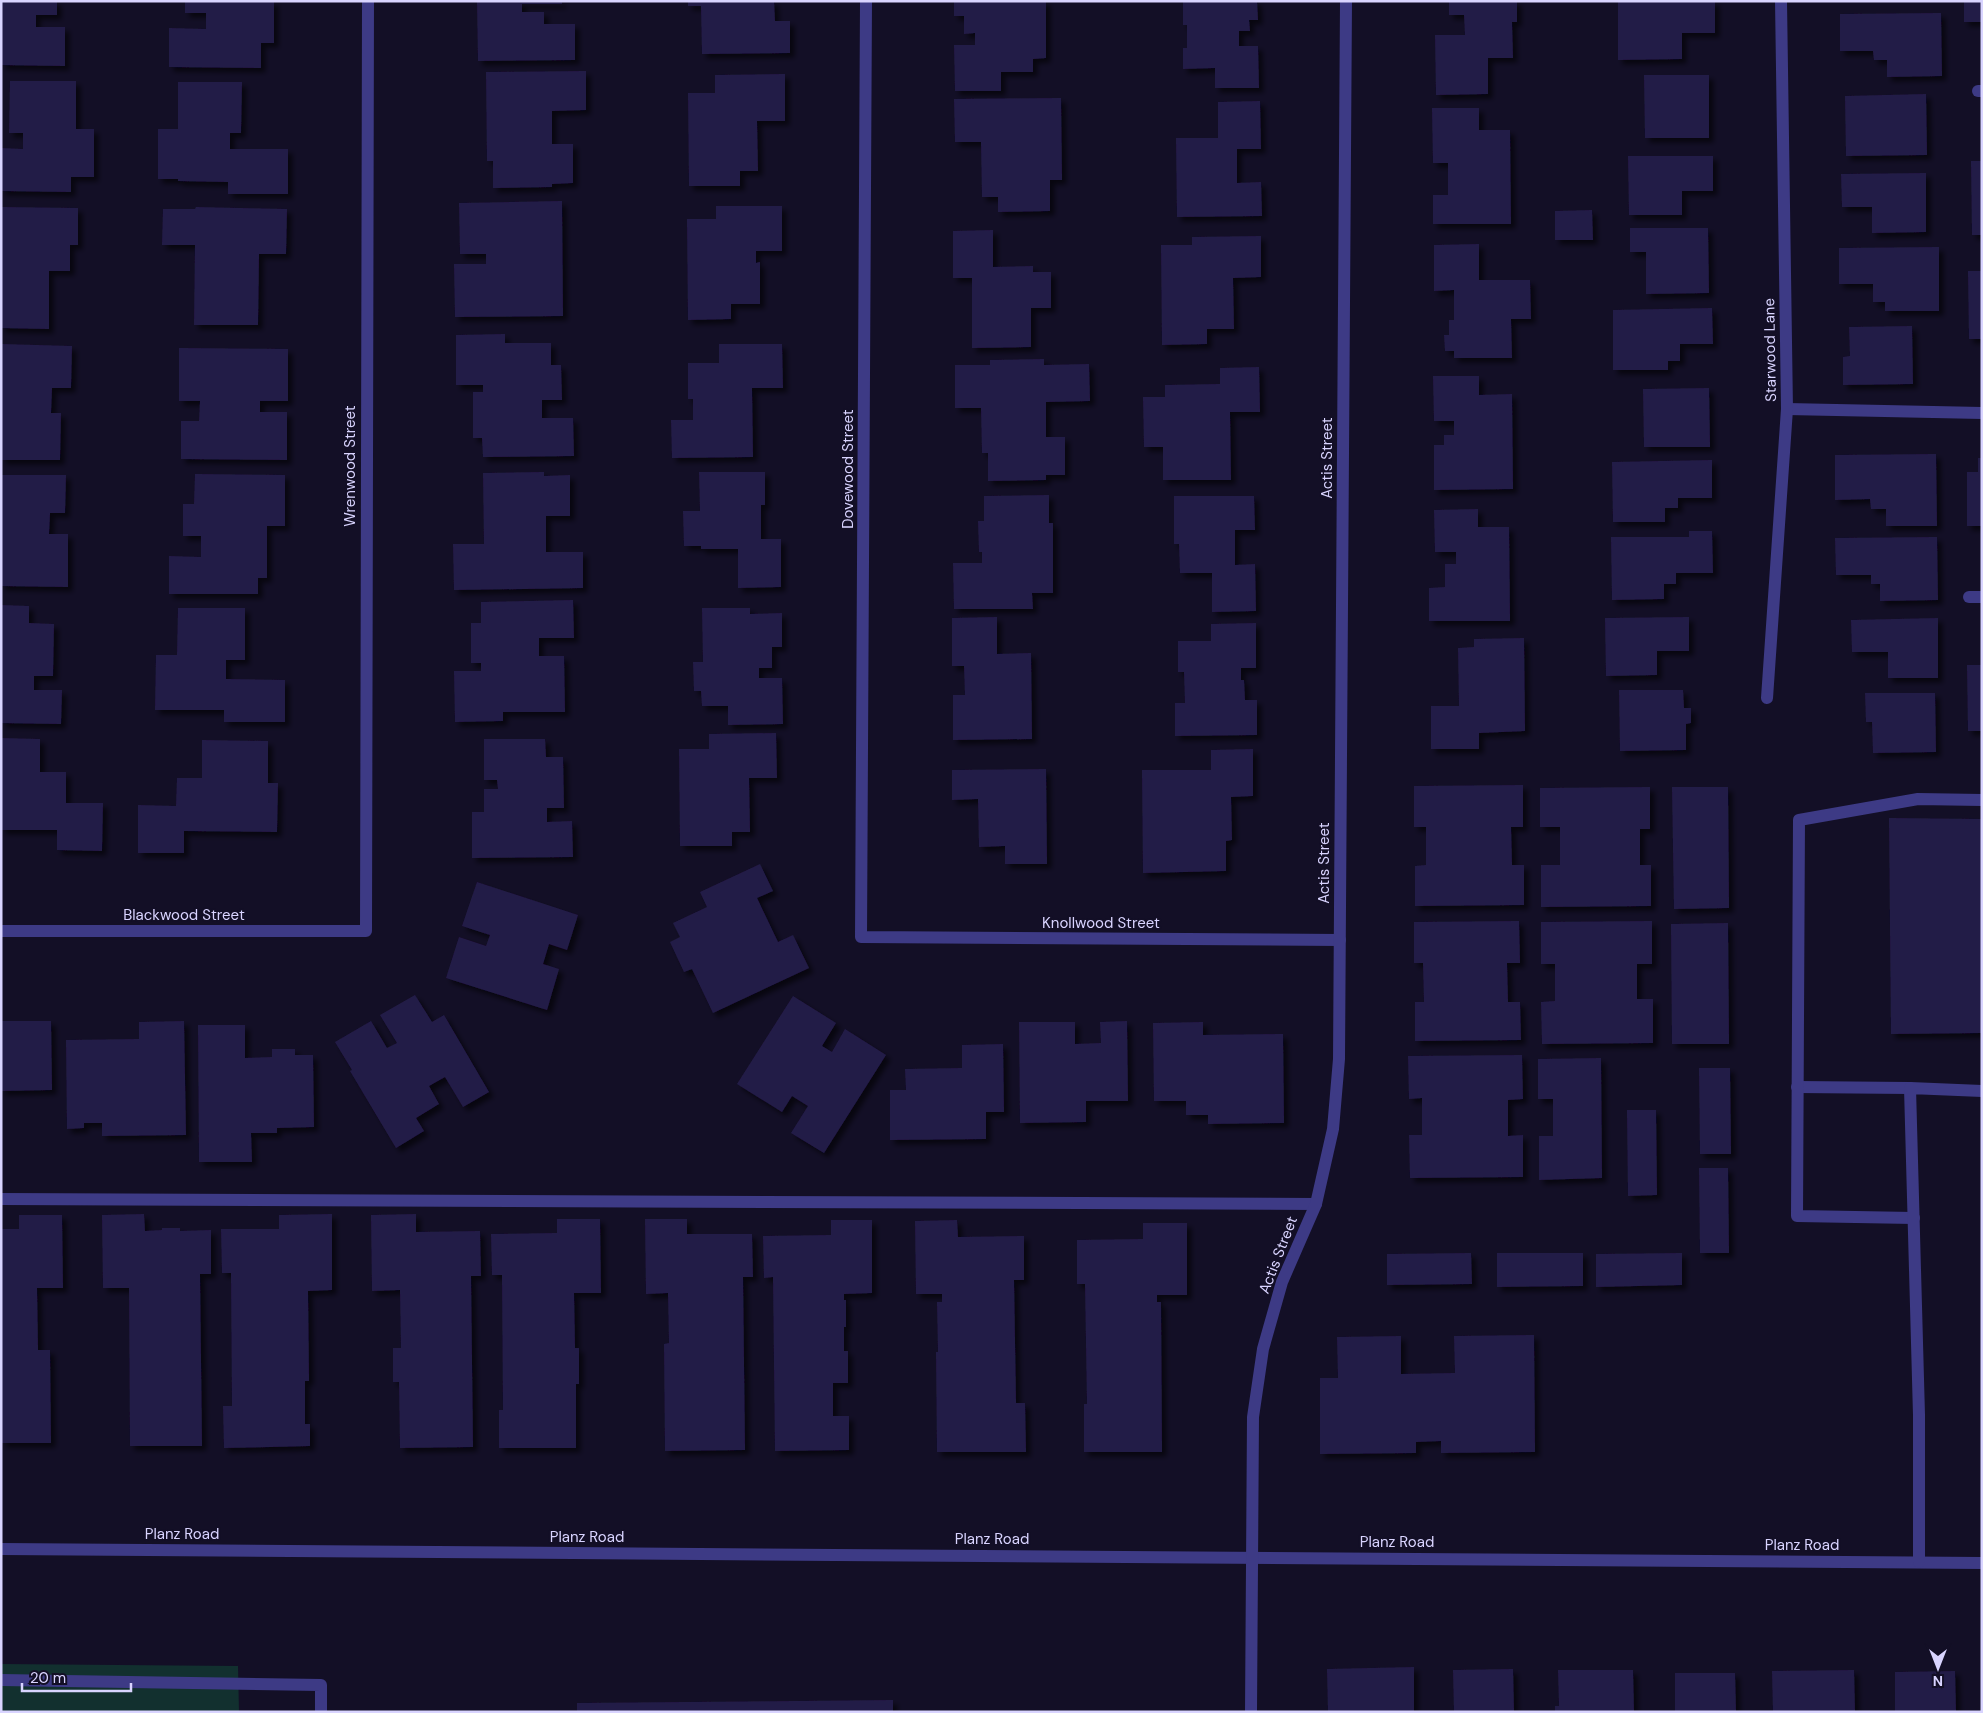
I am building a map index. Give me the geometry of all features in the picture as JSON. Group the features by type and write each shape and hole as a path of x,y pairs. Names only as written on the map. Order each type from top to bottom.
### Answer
{"street":[{"name":"Wrenwood Street","path":"366,932 368,1"},
{"name":"Dovewood Street","path":"861,938 866,1"},
{"name":"Actis Street","path":"1252,1712 1251,1558 1253,1417 1263,1349 1282,1282 1316,1204 1332,1128 1337,1079 1340,940 1346,1"},
{"name":"Starwood Lane","path":"1767,698 1787,409 1781,1"},
{"path":"1787,409 1982,413"},
{"path":"1914,1218 1797,1216 1799,820 1918,799 1982,800"},
{"name":"Blackwood Street","path":"1,930 366,932"},
{"name":"Knollwood Street","path":"861,938 1340,940"},
{"path":"1797,1087 1982,1091"},
{"path":"1910,1088 1920,1562"},
{"path":"1,1199 1316,1204"},
{"name":"Planz Road","path":"1,1548 1982,1563"},
{"path":"1,1680 320,1685 321,1712"}],"green space":[{"path":"1,1664 238,1666 239,1712 1,1712"}],"building":[{"path":"1,1 57,1 57,15 36,15 36,27 65,27 65,66 1,65"},
{"path":"185,1 274,1 274,43 261,43 261,68 169,67 169,28 206,29 206,13 185,13"},
{"path":"477,1 562,1 562,4 522,4 522,12 544,12 544,24 575,24 575,60 478,61"},
{"path":"688,1 774,1 775,21 790,21 790,53 702,54 701,6 688,6"},
{"path":"954,1 1046,1 1046,58 1033,59 1033,72 1001,72 1001,91 955,91 954,45 975,45 975,33 964,34 964,16 954,16"},
{"path":"1183,1 1257,1 1258,20 1249,20 1250,31 1239,31 1239,46 1258,46 1259,88 1215,88 1215,68 1183,69 1183,48 1187,48 1187,25 1183,25"},
{"path":"1449,1 1517,1 1517,22 1512,22 1513,58 1488,58 1488,94 1436,95 1435,35 1465,35 1464,15 1449,15"},
{"path":"1618,1 1715,1 1715,33 1682,33 1682,59 1618,60"},
{"path":"1964,1 1982,1 1982,22 1964,22"},
{"path":"1941,13 1942,76 1887,77 1887,60 1874,60 1873,51 1840,51 1840,14"},
{"path":"586,71 586,110 552,111 552,144 573,144 573,183 552,184 552,187 493,188 493,161 487,161 486,72"},
{"path":"785,74 785,121 757,121 758,171 740,171 740,186 689,186 688,93 715,93 715,75"},
{"path":"1644,75 1709,75 1709,138 1645,138"},
{"path":"10,81 76,81 76,129 94,129 94,177 71,177 71,192 1,191 1,148 23,149 23,133 9,133"},
{"path":"178,82 242,82 241,133 230,133 230,149 288,149 288,194 228,194 228,182 158,179 158,129 178,129"},
{"path":"1926,94 1927,155 1846,156 1845,96"},
{"path":"1061,98 1062,180 1050,180 1050,211 998,212 998,197 982,197 981,142 955,142 954,99"},
{"path":"1260,101 1261,149 1237,149 1237,183 1261,182 1262,216 1177,217 1176,138 1218,138 1218,102"},
{"path":"1432,108 1479,108 1479,130 1510,130 1511,224 1433,224 1433,195 1448,195 1448,163 1433,163"},
{"path":"1628,156 1713,156 1713,191 1682,191 1682,215 1629,215"},
{"path":"1971,161 1982,161 1982,235 1972,235"},
{"path":"1926,173 1926,232 1872,233 1872,207 1842,207 1841,174"},
{"path":"562,201 563,316 455,317 454,264 486,264 486,254 460,254 459,203"},
{"path":"716,206 782,206 782,251 756,251 756,263 760,262 760,304 731,304 731,319 688,320 687,219 716,219"},
{"path":"1,207 78,208 78,245 70,245 70,271 49,271 49,329 1,328"},
{"path":"196,207 287,209 286,254 259,254 258,325 194,325 195,245 162,245 163,209 195,209"},
{"path":"1592,210 1593,240 1555,240 1555,211"},
{"path":"1630,228 1708,228 1709,293 1646,294 1646,252 1630,252"},
{"path":"993,230 993,267 1033,266 1033,272 1051,272 1051,308 1031,308 1031,347 972,348 972,278 953,278 953,231"},
{"path":"1261,236 1261,277 1233,278 1234,329 1207,329 1207,344 1162,345 1161,245 1192,245 1192,237"},
{"path":"1479,244 1479,280 1530,280 1531,319 1511,319 1512,358 1454,358 1454,351 1445,351 1444,335 1449,335 1449,320 1454,320 1454,290 1434,291 1434,245"},
{"path":"1939,247 1939,311 1885,311 1885,302 1873,302 1873,284 1839,284 1839,248"},
{"path":"1968,271 1982,271 1982,339 1969,339"},
{"path":"1712,308 1713,344 1680,344 1680,361 1668,361 1668,370 1613,370 1613,310"},
{"path":"1912,326 1913,384 1843,385 1843,357 1850,356 1849,327"},
{"path":"505,334 505,343 551,343 551,365 561,365 562,400 542,400 542,418 573,418 574,456 483,457 482,438 473,438 473,392 483,392 483,385 456,385 456,335"},
{"path":"1,344 72,346 71,388 52,388 51,413 61,413 60,460 1,460"},
{"path":"719,344 782,344 783,388 752,388 753,457 672,458 671,420 693,420 693,399 688,399 688,363 719,363"},
{"path":"179,348 288,349 288,401 260,401 260,412 287,412 287,460 181,459 181,421 199,421 200,401 179,401"},
{"path":"1044,359 1044,365 1089,364 1090,401 1046,402 1046,437 1065,437 1065,475 1046,475 1046,480 988,481 988,453 982,453 981,408 955,408 955,365 990,365 990,360"},
{"path":"1259,367 1260,412 1230,412 1231,480 1163,480 1163,447 1144,447 1143,397 1165,397 1165,385 1220,384 1220,368"},
{"path":"1433,376 1479,376 1479,395 1512,394 1513,489 1434,490 1434,445 1444,445 1444,435 1454,435 1454,421 1434,421"},
{"path":"1709,388 1710,447 1644,447 1643,389"},
{"path":"1936,454 1937,526 1886,526 1886,509 1871,509 1870,499 1835,500 1835,455"},
{"path":"1978,458 1982,458 1982,526 1967,526 1967,472 1978,472"},
{"path":"1712,460 1712,498 1678,498 1678,508 1665,508 1665,522 1613,522 1612,462"},
{"path":"544,472 544,476 570,475 570,516 546,516 546,552 583,552 583,588 454,590 453,544 484,544 483,473"},
{"path":"699,472 765,472 765,505 761,505 761,539 781,539 781,587 738,588 738,549 701,549 701,546 684,546 683,511 700,511"},
{"path":"195,474 285,475 285,526 267,526 267,578 258,578 258,594 169,594 169,556 201,557 201,536 183,536 183,504 194,504"},
{"path":"1,475 66,475 65,513 50,513 49,534 68,534 68,587 1,586"},
{"path":"1049,495 1049,523 1053,523 1053,593 1032,593 1033,609 954,609 953,563 982,563 982,552 979,552 978,521 984,521 984,496"},
{"path":"1174,496 1254,496 1255,530 1235,530 1235,565 1255,564 1256,611 1212,612 1212,573 1180,573 1179,544 1174,544"},
{"path":"1478,509 1478,527 1509,527 1510,621 1429,621 1429,588 1445,587 1445,564 1456,564 1456,552 1435,552 1434,510"},
{"path":"1689,531 1712,531 1713,573 1676,573 1676,584 1664,584 1664,599 1612,600 1611,537 1689,537"},
{"path":"1937,537 1938,600 1880,601 1880,584 1871,584 1871,575 1836,575 1835,538"},
{"path":"573,600 574,638 539,638 539,656 564,656 565,712 503,712 503,721 455,722 454,671 481,671 481,663 471,663 471,623 481,623 481,602"},
{"path":"1,605 29,606 29,623 54,624 53,676 34,676 34,690 62,690 61,724 1,723"},
{"path":"178,608 245,608 245,660 226,660 226,679 285,680 285,722 224,722 224,710 155,710 156,655 177,655"},
{"path":"702,608 750,608 750,614 782,613 782,647 772,647 772,668 759,668 759,678 782,678 783,724 728,725 728,706 702,706 701,691 694,691 693,662 703,662"},
{"path":"997,617 997,654 1031,653 1032,739 953,740 953,695 965,695 964,666 952,666 952,618"},
{"path":"1689,617 1689,651 1657,651 1657,675 1606,676 1605,618"},
{"path":"1938,618 1938,678 1888,678 1888,652 1852,652 1851,620"},
{"path":"1256,623 1256,668 1241,668 1241,680 1244,680 1245,700 1257,700 1257,735 1175,736 1175,703 1185,703 1184,672 1178,672 1178,641 1211,641 1211,624"},
{"path":"1524,638 1525,731 1479,733 1479,749 1431,749 1431,706 1459,706 1458,648 1474,647 1474,639"},
{"path":"1967,665 1982,665 1982,731 1968,731"},
{"path":"1619,690 1683,690 1684,708 1691,708 1691,723 1686,724 1686,750 1620,751"},
{"path":"1865,693 1935,693 1936,752 1873,753 1872,722 1866,722"},
{"path":"776,733 777,778 749,778 750,832 732,832 732,846 680,846 679,749 709,749 709,734"},
{"path":"1,738 40,739 40,772 66,772 66,803 103,803 102,851 57,850 57,830 1,830"},
{"path":"484,739 545,739 546,757 563,757 564,808 547,808 547,822 572,821 573,857 472,858 472,812 484,812 484,789 498,789 497,780 484,780"},
{"path":"202,740 268,741 268,783 278,783 277,832 184,831 184,853 138,853 138,805 176,806 177,778 202,778"},
{"path":"1253,749 1253,796 1231,797 1232,840 1226,841 1226,871 1143,873 1142,770 1211,770 1211,750"},
{"path":"1046,769 1047,864 1005,864 1005,846 979,847 978,799 952,800 952,770"},
{"path":"1523,785 1523,827 1511,827 1512,865 1524,865 1524,905 1415,906 1415,866 1426,865 1426,827 1414,827 1414,786"},
{"path":"1650,787 1650,829 1640,829 1640,865 1651,865 1651,906 1541,907 1541,865 1560,865 1560,827 1540,827 1540,788"},
{"path":"1672,787 1728,787 1729,908 1674,909"},
{"path":"1889,818 1982,819 1982,1033 1891,1034"},
{"path":"760,864 773,891 757,898 778,942 793,935 809,968 713,1013 692,969 684,972 670,942 680,937 673,923 707,907 700,892"},
{"path":"477,882 578,915 567,950 549,944 543,964 559,969 547,1010 446,978 459,937 486,946 490,935 462,926"},
{"path":"1519,921 1520,963 1507,963 1508,1002 1520,1002 1521,1040 1415,1041 1415,1002 1424,1002 1423,963 1414,963 1414,922"},
{"path":"1652,921 1652,964 1637,964 1637,999 1653,999 1653,1043 1542,1044 1541,1002 1555,1001 1555,964 1541,964 1541,922"},
{"path":"1728,923 1729,1044 1672,1044 1671,924"},
{"path":"415,995 432,1022 444,1015 489,1092 463,1107 445,1077 429,1086 439,1104 416,1118 424,1131 396,1148 335,1042 371,1021 387,1048 397,1043 380,1015"},
{"path":"793,996 836,1023 822,1046 832,1052 845,1029 886,1055 824,1153 791,1133 808,1106 792,1096 782,1112 737,1084"},
{"path":"1,1021 51,1021 52,1090 1,1091"},
{"path":"184,1021 186,1135 102,1136 102,1123 84,1123 84,1128 67,1129 66,1040 139,1039 139,1022"},
{"path":"1127,1021 1128,1101 1086,1101 1086,1122 1020,1123 1019,1022 1075,1022 1075,1044 1101,1043 1100,1022"},
{"path":"1203,1022 1203,1035 1283,1034 1284,1123 1208,1124 1208,1115 1186,1115 1186,1101 1154,1101 1153,1023"},
{"path":"198,1025 245,1025 245,1058 272,1057 272,1049 295,1049 295,1055 313,1055 314,1127 277,1128 277,1133 251,1133 252,1162 199,1162"},
{"path":"1003,1044 1004,1112 986,1112 986,1139 890,1140 890,1090 906,1090 905,1069 962,1068 962,1045"},
{"path":"1522,1055 1523,1099 1508,1100 1508,1136 1523,1135 1523,1177 1410,1178 1409,1135 1422,1135 1422,1098 1409,1099 1408,1056"},
{"path":"1601,1058 1602,1178 1539,1180 1539,1136 1553,1136 1553,1099 1538,1099 1538,1059"},
{"path":"1699,1068 1730,1068 1731,1154 1700,1154"},
{"path":"1627,1110 1656,1110 1657,1195 1628,1196"},
{"path":"1699,1168 1728,1168 1729,1253 1700,1253"},
{"path":"144,1214 145,1231 162,1230 162,1228 180,1228 180,1231 211,1230 211,1274 200,1274 202,1446 130,1446 129,1288 103,1288 102,1215"},
{"path":"332,1214 332,1290 308,1291 309,1381 305,1381 305,1424 310,1424 310,1446 224,1448 223,1406 232,1406 231,1273 222,1273 221,1229 279,1229 279,1215"},
{"path":"416,1214 416,1232 480,1231 481,1276 471,1276 473,1447 400,1448 399,1382 393,1382 393,1348 401,1348 400,1290 372,1291 371,1215"},
{"path":"19,1215 62,1215 63,1288 37,1288 38,1350 50,1350 51,1443 1,1443 1,1229 19,1229"},
{"path":"557,1219 600,1219 601,1293 574,1293 575,1348 579,1348 579,1384 576,1384 576,1448 499,1448 499,1410 503,1410 502,1275 492,1275 491,1234 557,1233"},
{"path":"645,1219 687,1219 687,1234 752,1234 753,1277 743,1277 745,1450 665,1451 664,1344 669,1343 668,1293 646,1294"},
{"path":"831,1220 872,1220 872,1293 844,1294 844,1300 846,1300 846,1327 844,1327 844,1351 848,1351 848,1383 833,1383 833,1416 849,1416 849,1450 775,1451 773,1277 764,1278 763,1236 831,1235"},
{"path":"957,1220 958,1237 1024,1236 1024,1280 1014,1280 1016,1403 1025,1403 1026,1452 937,1452 937,1302 942,1302 942,1294 916,1294 915,1221"},
{"path":"1143,1223 1187,1223 1187,1295 1157,1295 1157,1302 1161,1302 1162,1452 1084,1452 1084,1404 1087,1404 1085,1284 1077,1284 1077,1240 1143,1239"},
{"path":"1471,1253 1472,1284 1387,1285 1387,1254"},
{"path":"1497,1253 1583,1253 1583,1286 1497,1287"},
{"path":"1682,1253 1682,1285 1596,1287 1596,1254"},
{"path":"1534,1335 1535,1452 1441,1453 1441,1441 1416,1442 1416,1453 1320,1454 1320,1378 1338,1378 1337,1337 1401,1336 1401,1374 1455,1373 1454,1336"},
{"path":"1414,1667 1414,1712 1328,1712 1327,1669"},
{"path":"1513,1669 1514,1712 1454,1712 1453,1670"},
{"path":"1558,1670 1633,1670 1634,1712 1555,1712 1555,1706 1559,1706"},
{"path":"1854,1670 1855,1712 1773,1712 1772,1671"},
{"path":"1955,1671 1956,1712 1895,1712 1895,1672"},
{"path":"1675,1673 1735,1673 1736,1712 1675,1712"},
{"path":"893,1700 893,1712 577,1712 577,1703"}]}
